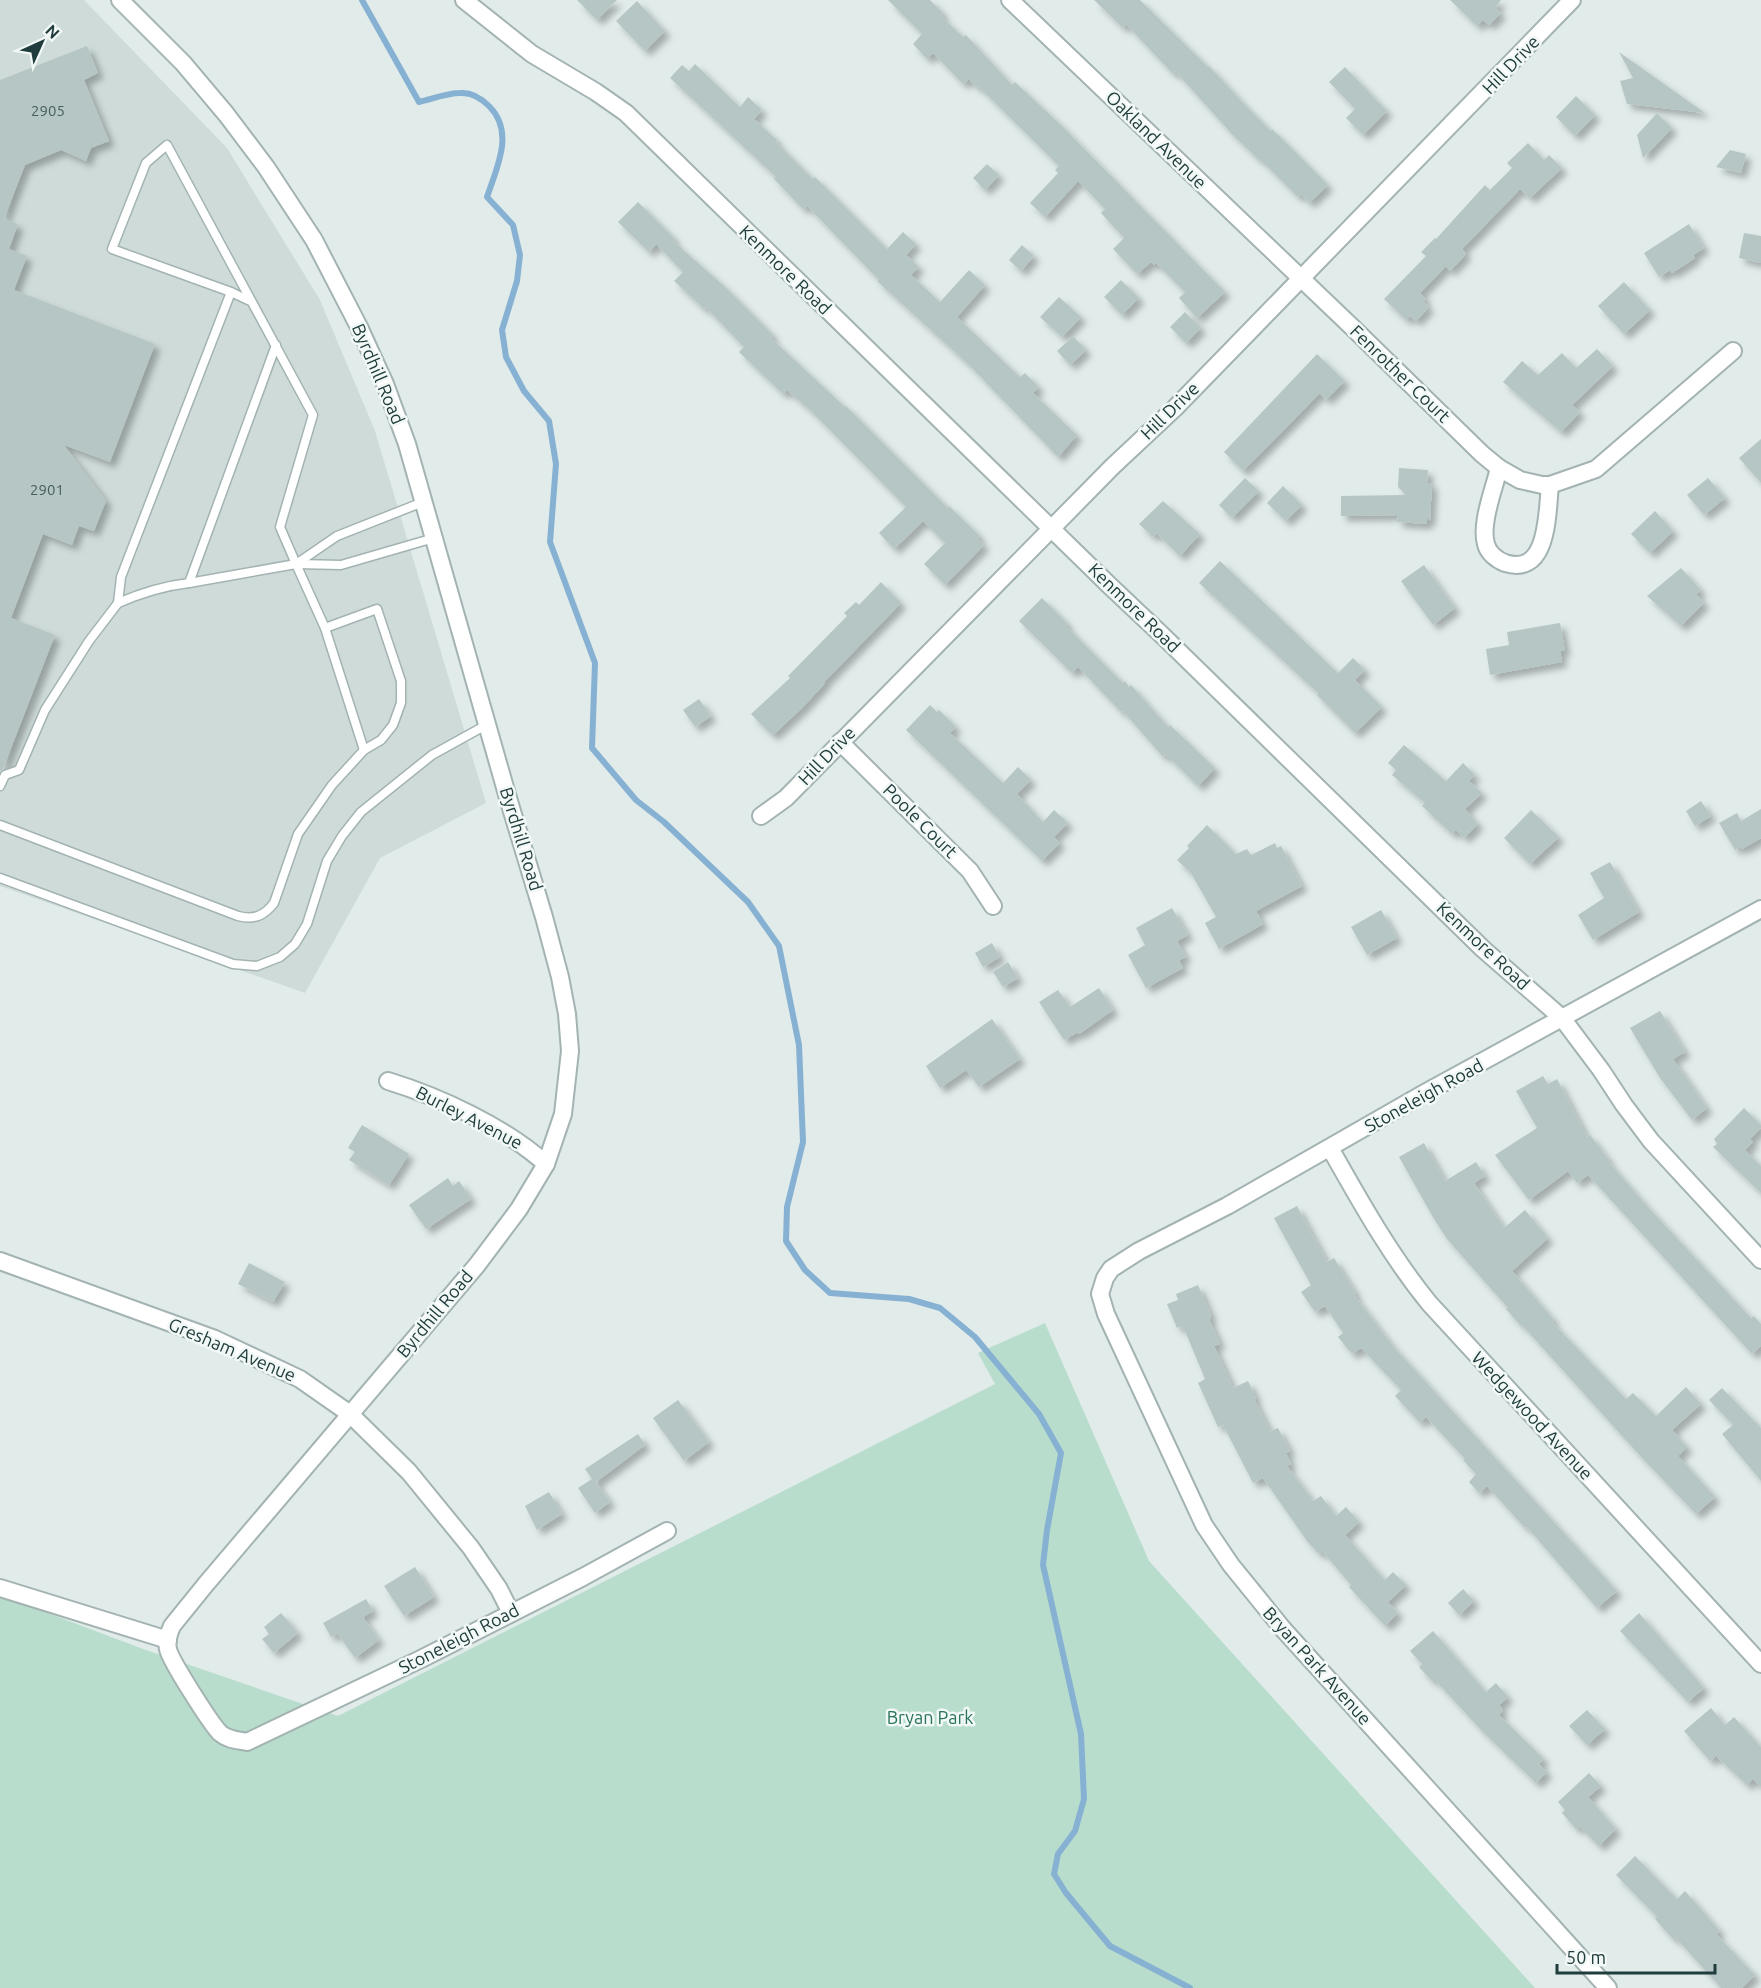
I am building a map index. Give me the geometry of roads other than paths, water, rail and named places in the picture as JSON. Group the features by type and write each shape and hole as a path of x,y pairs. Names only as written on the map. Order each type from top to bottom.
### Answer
{"street":[{"name":"Byrdhill Road","path":"120,0 183,63 266,167 314,240 359,327 385,384 407,444 544,917 560,977 567,1014 570,1051 566,1096 546,1164 501,1235 206,1584 172,1626 168,1640"},
{"name":"Kenmore Road","path":"464,0 532,54 596,92 626,113 1450,916 1562,1018 1651,1141 1761,1260"},
{"name":"Oakland Avenue","path":"1010,0 1301,279"},
{"name":"Hill Drive","path":"761,816 786,798 1113,466 1175,408 1567,2"},
{"name":"Fenrother Court","path":"1301,279 1482,454 1499,468 1530,483 1550,485"},
{"path":"1499,468 1484,529 1486,546 1500,561 1512,565 1524,563 1535,557 1544,538 1550,485 1596,469 1733,351"},
{"name":"Poole Court","path":"840,742 970,871 993,906"},
{"name":"Stoneleigh Road","path":"1100,1294 1105,1278 1111,1269 1130,1257 1761,909"},
{"name":"Burley Avenue","path":"387,1081 417,1090 467,1113 531,1150 546,1164"},
{"name":"Wedgewood Avenue","path":"1330,1148 1387,1245 1409,1279 1429,1303 1761,1664"},
{"name":"Gresham Avenue","path":"0,1261 215,1338 300,1379 350,1414 409,1472 471,1548 499,1589 511,1613"},
{"name":"Bryan Park Avenue","path":"1100,1294 1106,1314 1204,1525 1231,1565 1282,1629 1608,1988"},
{"name":"Stoneleigh Road","path":"168,1640 168,1652 200,1705 220,1732 231,1740 247,1742 422,1659 583,1577 667,1531"},
{"path":"0,1588 168,1640"}],"lane":[{"path":"250,301 112,249 146,163 166,145 313,415 280,526 325,628 364,750"},
{"path":"0,786 5,775 19,770 45,710 89,641 118,603 121,577 231,292"},
{"path":"189,583 276,345"},
{"path":"296,564 337,536 423,502"},
{"path":"118,603 159,588 296,564 341,565 434,538"},
{"path":"0,825 238,916 248,919 258,917 268,911 298,834 332,785 364,750 381,740 393,724 401,704 401,681 377,609 325,628"},
{"path":"0,878 233,964 257,966 280,957 295,944 307,924 327,861 342,836 361,812 432,755 488,724"}],"waterway":[{"path":"362,0 419,102 455,93 472,95 489,106 497,116 501,127 502,150 487,197 513,225 520,255 517,281 502,330 506,357 524,391 549,421 556,464 550,542 595,663 592,748 636,800 664,822 748,902 779,946 799,1045 803,1142 787,1207 786,1241 805,1270 830,1293 909,1299 940,1308 975,1337 1039,1414 1061,1453 1043,1565 1081,1734 1084,1799 1075,1831 1058,1854 1054,1874 1066,1893 1110,1946 1190,1988"}],"park label":[{"name":"Bryan Park","path":"930,1718"}]}
